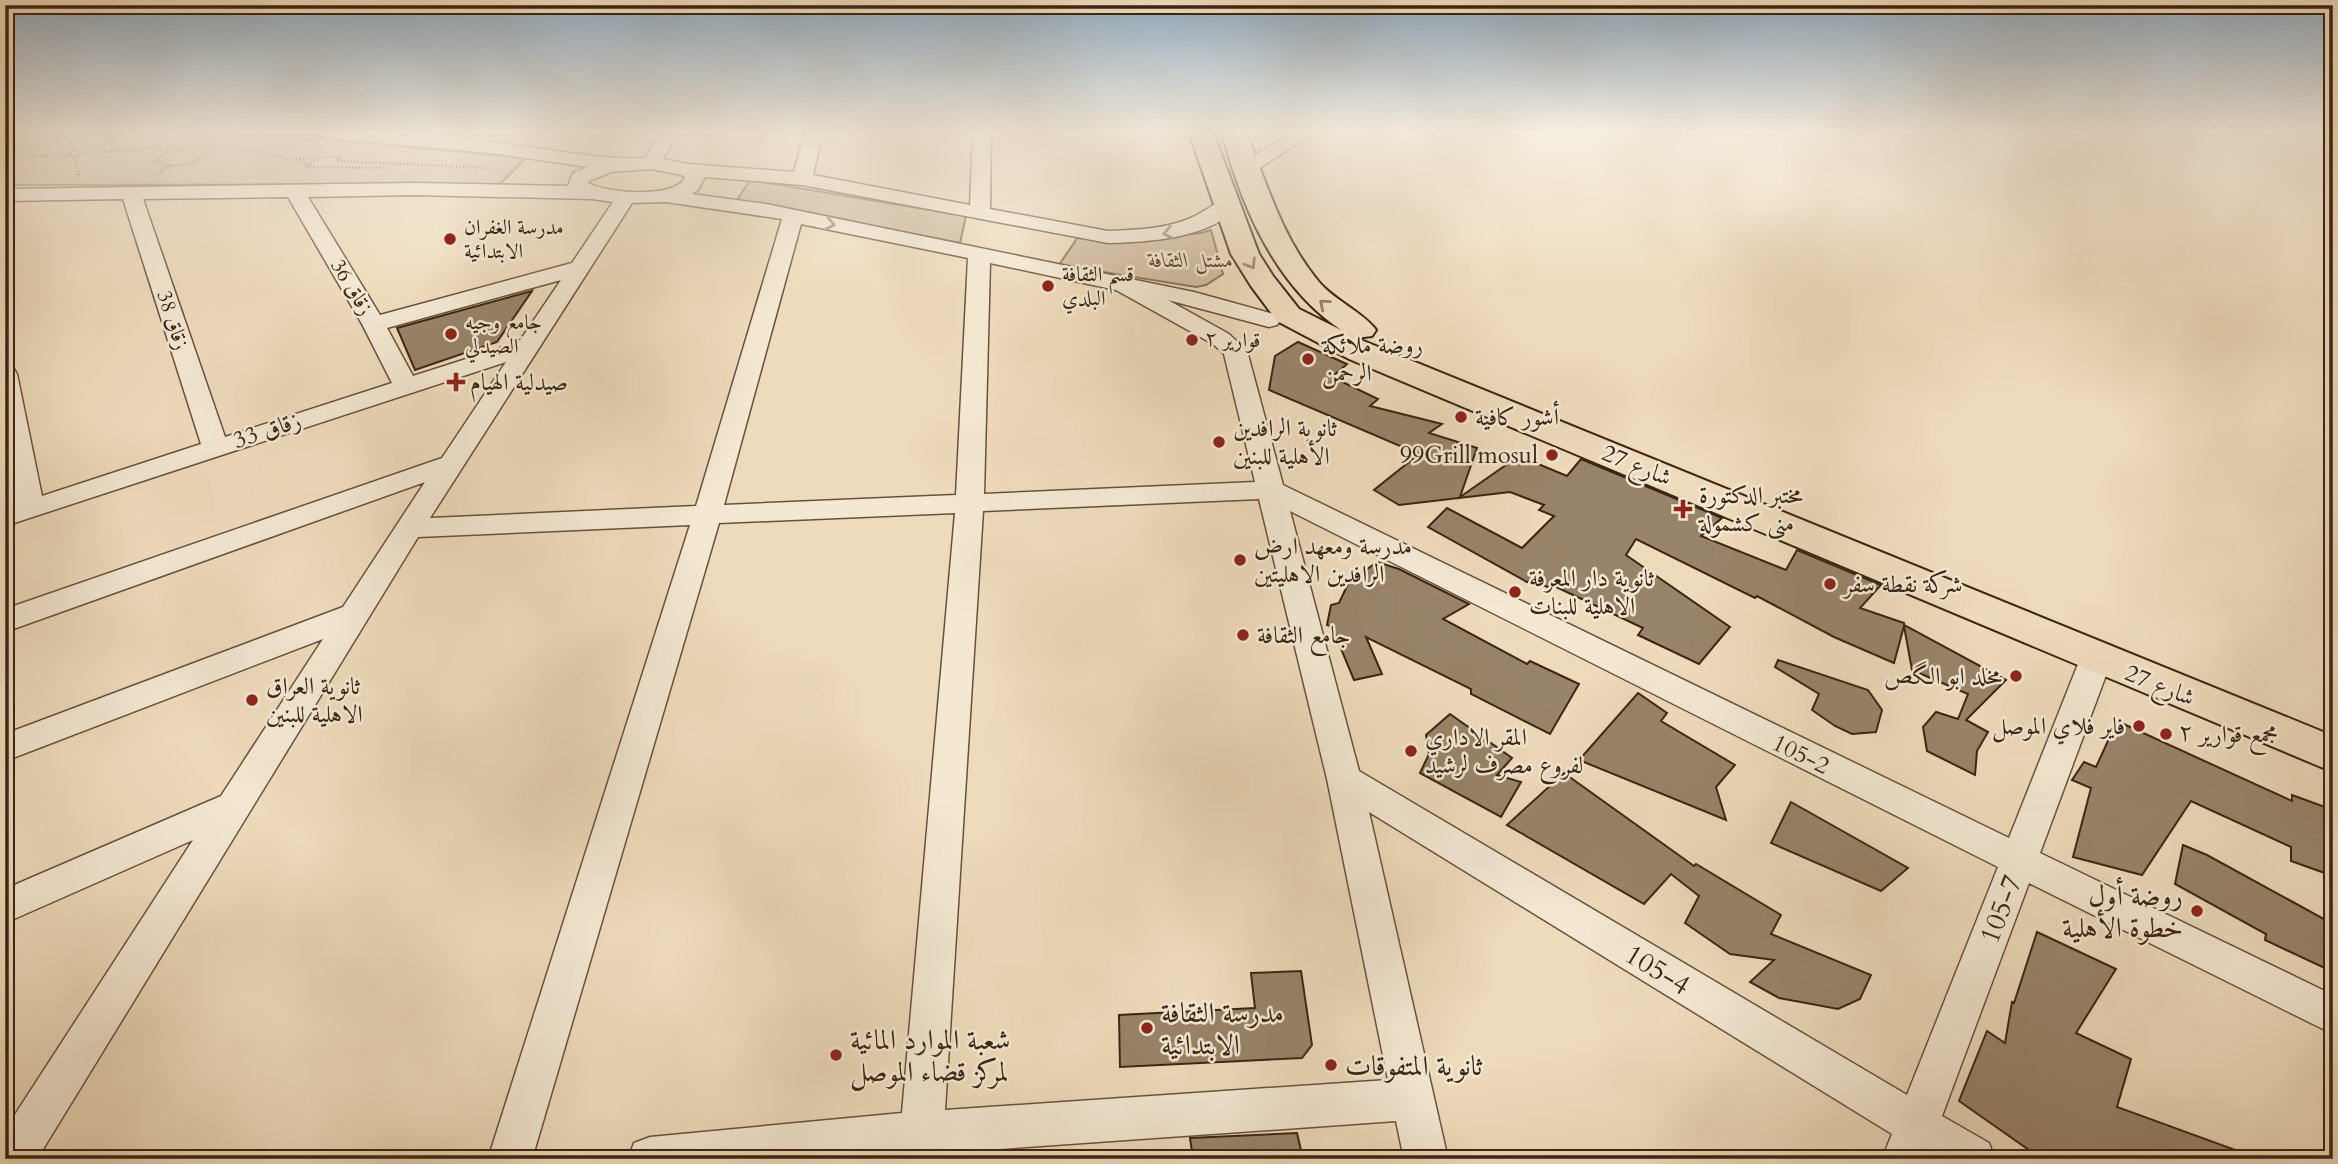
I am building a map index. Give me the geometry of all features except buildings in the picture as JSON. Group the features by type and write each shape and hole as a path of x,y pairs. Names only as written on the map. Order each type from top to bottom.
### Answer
{"main road":[{"name":"شارع 27","path":"1222,186 1245,254 1279,317 1732,504 2096,659 2333,755"},
{"name":"شارع 27","path":"1254,186 1279,248 1295,274 1321,304 1401,352 2333,732"}],"street":[{"path":"5,195 516,191 555,186"},
{"path":"594,186 627,196 666,196 737,204 1279,317"},
{"path":"666,196 690,186"},
{"path":"846,186 1108,237 1180,230 1209,219 1229,204"},
{"path":"980,212 981,186"},
{"name":"زقاق 36","path":"295,191 374,324 405,385"},
{"name":"زقاق 38","path":"131,192 215,447"},
{"path":"12,1159 409,528 627,196"},
{"path":"510,1159 707,515 793,216"},
{"path":"921,1146 970,503 979,254"},
{"path":"374,324 580,268"},
{"path":"1125,286 1222,339 1235,351 1344,779 1426,1159"},
{"path":"1235,351 1251,329 1279,317"},
{"name":"زقاق 33","path":"17,513 530,346"},
{"path":"5,374 26,477 17,513"},
{"path":"5,621 453,463"},
{"path":"409,528 1270,490"},
{"name":"105-2","path":"1270,490 2018,862 2333,1015"},
{"path":"5,748 354,615"},
{"name":"105-7","path":"1911,1142 2096,659"},
{"name":"105-4","path":"1344,779 1911,1142 1973,1159"},
{"path":"5,906 234,806"},
{"path":"650,1159 921,1146 1412,1099"}],"green space":[{"path":"746,186 788,186 966,216 960,243 737,200"},
{"name":"مشتل الثقافة","path":"1211,230 1223,274 1206,285 1196,287 1059,265 1078,237 1112,242"}],"place":[{"name":"مدرسة الغفران الابتدائية","path":"450,239"},
{"name":"قسم الثقافة البلدي","path":"1048,286"},
{"name":"جامع وجيه الصيدلي","path":"451,334"},
{"name":"قوارير ٢","path":"1192,340"},
{"name":"روضة ملائكة الرحمن","path":"1308,359"},
{"name":"صيدلية الهيام","path":"456,382"},
{"name":"أشور كافية","path":"1461,417"},
{"name":"ثانوية الرافدين الأهلية للبنين","path":"1219,442"},
{"name":"99Grill mosul","path":"1552,455"},
{"name":"مختبر الدكتورة منى كشمولة","path":"1683,509"},
{"name":"مدرسة ومعهد ارض الرافدين الاهليتين","path":"1240,560"},
{"name":"شركة نقطة سفر","path":"1830,584"},
{"name":"ثانوية دار المعرفة الاهلية للبنات","path":"1515,592"},
{"name":"جامع الثقافة","path":"1243,635"},
{"name":"مخلد ابو الگص","path":"2016,676"},
{"name":"ثانوية العراق الاهلية للبنين","path":"252,700"},
{"name":"فاير فلاي الموصل","path":"2139,726"},
{"name":"مجمع قوارير ٢","path":"2166,734"},
{"name":"المقر الاداري لفروع مصرف لرشيد","path":"1411,751"},
{"name":"روضة أول خطوة الأهلية","path":"2197,911"},
{"name":"مدرسة الثقافة الابتدائية","path":"1147,1028"},
{"name":"شعبة الموارد المائية لمركز قضاء الموصل","path":"836,1055"},
{"name":"ثانوية المتفوقات","path":"1331,1065"}]}
